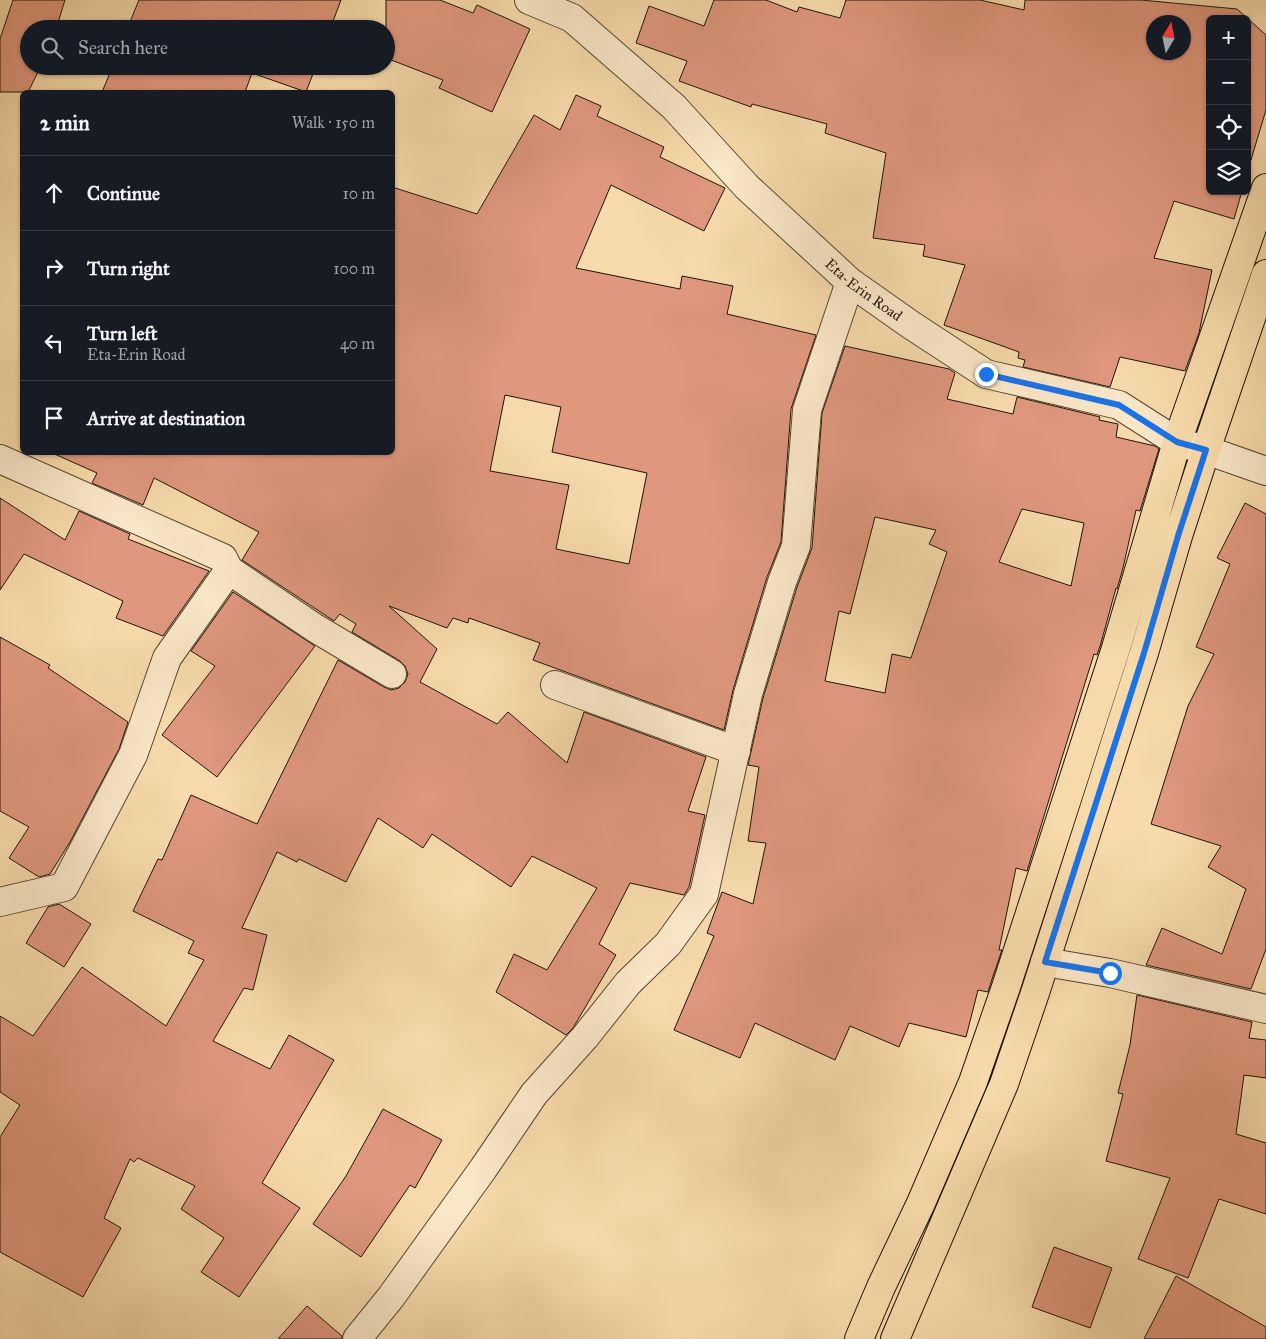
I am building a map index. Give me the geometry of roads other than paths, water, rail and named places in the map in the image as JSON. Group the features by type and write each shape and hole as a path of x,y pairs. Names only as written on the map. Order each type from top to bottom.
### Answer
{"main road":[{"path":"859,1339 881,1287 921,1203 973,1082 1006,987 1116,648 1177,442 1266,188"},
{"path":"896,1339 1004,1084 1144,653 1178,536 1266,274"}],"street":[{"name":"Eta-Erin Road","path":"529,0 572,18 674,107 747,188 850,282 911,326 986,374 1119,405 1177,442 1266,471"},
{"path":"357,1339 391,1297 534,1094 585,1037 628,982 668,944 704,894 748,694 782,582 796,546 807,410 850,282"},
{"path":"0,459 223,558 229,570 314,628 392,674"},
{"path":"0,902 64,887 133,755 167,658 229,570"},
{"path":"554,685 736,751"},
{"path":"1045,962 1110,973 1266,1009"}]}
